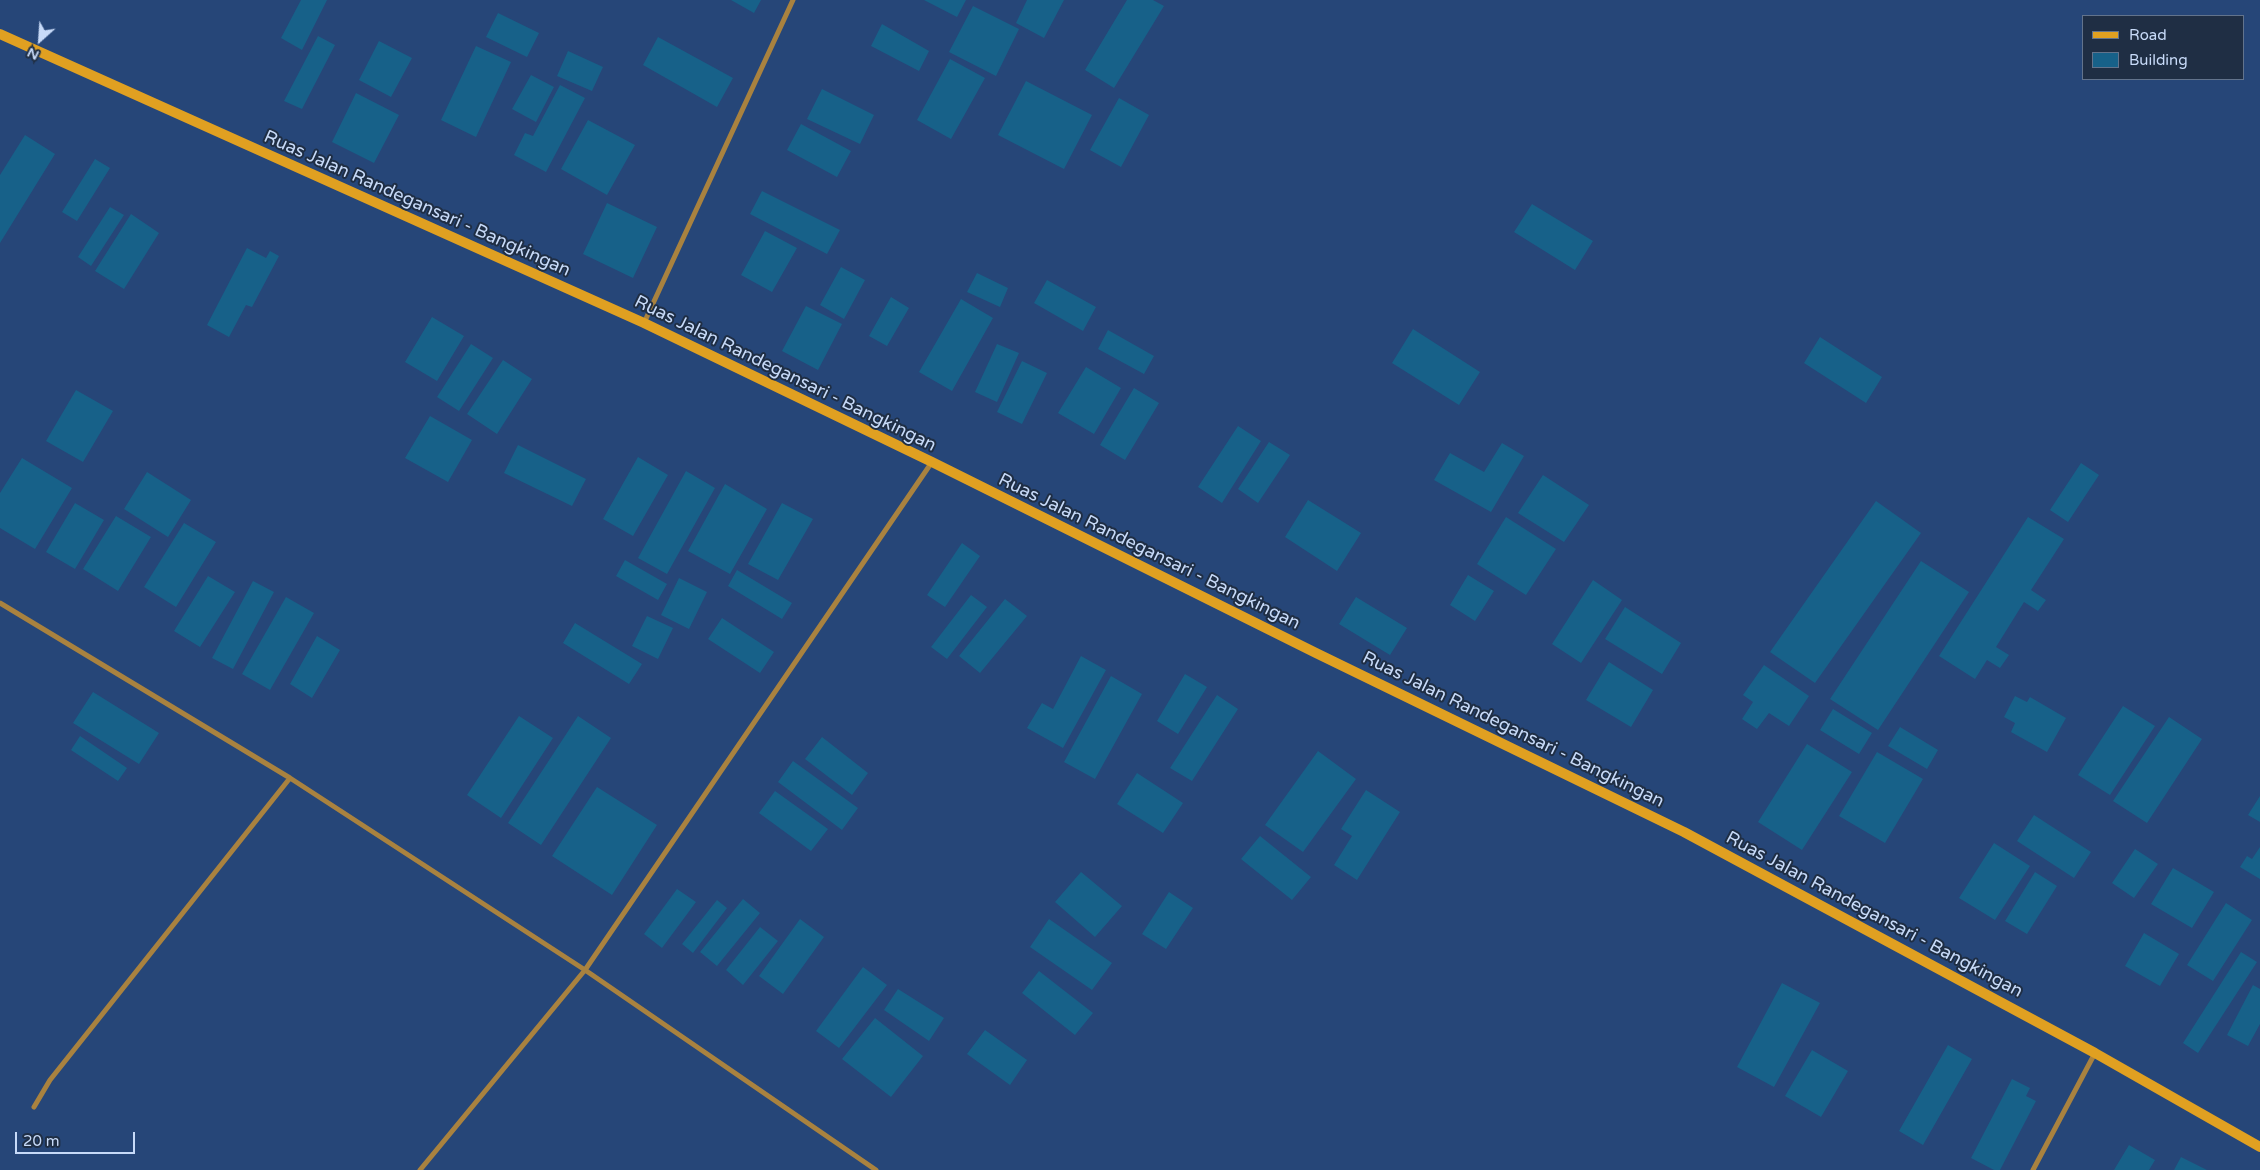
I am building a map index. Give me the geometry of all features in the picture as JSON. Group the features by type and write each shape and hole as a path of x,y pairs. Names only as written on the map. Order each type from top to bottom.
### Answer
{"main road":[{"name":"Ruas Jalan Randegansari - Bangkingan","path":"0,34 644,323 932,462 1684,832 2095,1053 2260,1147"}],"street":[{"path":"644,323 793,0"},
{"path":"420,1170 585,970 932,462"},
{"path":"0,603 290,778 585,970 876,1170"},
{"path":"34,1107 50,1080 290,778"},
{"path":"2033,1170 2095,1053"}],"building":[{"path":"301,0 327,0 302,50 281,38"},
{"path":"731,0 761,0 754,13"},
{"path":"924,0 966,0 957,17"},
{"path":"1027,0 1064,0 1044,38 1016,23"},
{"path":"1127,0 1153,0 1164,6 1114,88 1085,70"},
{"path":"973,6 1019,29 996,76 949,52"},
{"path":"498,13 539,33 527,57 486,37"},
{"path":"882,24 929,51 919,71 871,46"},
{"path":"318,36 335,45 302,109 284,101"},
{"path":"658,37 733,78 717,107 643,65"},
{"path":"379,41 412,58 391,97 359,80"},
{"path":"476,46 511,62 476,137 441,120"},
{"path":"568,51 603,67 592,91 557,76"},
{"path":"950,59 985,78 951,139 917,120"},
{"path":"531,75 554,87 536,122 512,109"},
{"path":"1026,81 1092,115 1064,169 998,135"},
{"path":"560,85 585,98 546,172 514,155 525,133 533,136"},
{"path":"822,89 874,115 860,144 807,119"},
{"path":"356,93 399,115 374,163 332,142"},
{"path":"1119,98 1149,115 1121,167 1090,150"},
{"path":"588,120 635,145 607,195 561,169"},
{"path":"801,124 851,151 837,177 787,150"},
{"path":"25,135 55,154 0,243 0,175"},
{"path":"95,159 110,168 77,221 62,212"},
{"path":"762,191 840,230 827,254 750,214"},
{"path":"607,203 657,227 633,278 583,254"},
{"path":"1532,204 1593,241 1575,270 1514,232"},
{"path":"110,207 124,215 91,266 78,257"},
{"path":"131,214 159,233 124,289 95,271"},
{"path":"765,231 797,248 772,292 741,275"},
{"path":"247,248 266,258 270,251 279,256 252,307 246,305 229,337 207,325"},
{"path":"841,267 865,280 844,319 820,305"},
{"path":"977,273 1008,288 1000,307 967,292"},
{"path":"1047,280 1096,307 1083,331 1034,303"},
{"path":"891,297 909,308 887,346 869,336"},
{"path":"961,299 993,318 952,391 919,372"},
{"path":"806,306 842,324 818,370 782,351"},
{"path":"432,317 464,336 437,381 405,362"},
{"path":"1413,329 1480,372 1459,405 1392,363"},
{"path":"1108,330 1154,356 1144,374 1098,349"},
{"path":"1820,337 1882,377 1866,403 1804,363"},
{"path":"471,344 493,358 459,411 437,397"},
{"path":"997,344 1019,353 997,402 975,392"},
{"path":"503,360 532,379 497,434 467,414"},
{"path":"1022,361 1047,373 1022,424 997,412"},
{"path":"1086,367 1121,388 1094,434 1058,413"},
{"path":"1134,388 1159,403 1125,460 1100,445"},
{"path":"76,390 113,411 83,462 46,441"},
{"path":"430,416 472,440 448,482 405,458"},
{"path":"1238,426 1261,441 1222,503 1198,487"},
{"path":"1269,442 1290,455 1258,503 1238,489"},
{"path":"1502,443 1524,456 1491,512 1434,480 1450,453 1484,472"},
{"path":"518,445 586,479 572,506 504,473"},
{"path":"638,457 668,475 633,536 603,519"},
{"path":"22,458 72,488 35,549 0,528 0,493"},
{"path":"2081,463 2099,475 2068,522 2050,510"},
{"path":"686,471 715,488 667,574 638,558"},
{"path":"147,472 191,500 168,537 124,509"},
{"path":"1543,475 1589,505 1564,542 1518,513"},
{"path":"725,484 767,509 730,574 688,551"},
{"path":"1308,500 1361,533 1337,571 1285,537"},
{"path":"1876,501 1921,533 1815,683 1770,652"},
{"path":"75,503 104,520 75,569 46,552"},
{"path":"782,503 813,519 778,580 748,564"},
{"path":"116,516 151,537 118,591 83,569"},
{"path":"1506,517 1556,549 1526,595 1477,564"},
{"path":"2028,517 2064,539 2031,590 2046,600 2038,611 2024,602 1996,647 2009,655 2000,668 1987,660 1975,679 1939,656"},
{"path":"184,523 216,542 176,607 144,587"},
{"path":"962,543 980,556 945,607 927,595"},
{"path":"625,560 667,584 658,600 616,576"},
{"path":"1921,561 1969,592 1878,730 1830,699"},
{"path":"737,570 792,603 782,619 728,586"},
{"path":"1468,575 1494,591 1475,621 1450,605"},
{"path":"208,576 235,592 200,647 174,631"},
{"path":"679,578 707,592 689,629 661,615"},
{"path":"1593,580 1622,600 1581,663 1552,644"},
{"path":"253,581 274,592 233,669 212,658"},
{"path":"971,595 987,607 947,659 931,647"},
{"path":"286,597 314,613 270,690 242,674"},
{"path":"1356,597 1407,628 1390,655 1339,624"},
{"path":"1005,599 1027,616 980,673 959,656"},
{"path":"1625,607 1681,643 1662,674 1605,639"},
{"path":"647,616 673,628 658,659 632,646"},
{"path":"722,618 774,652 760,673 708,639"},
{"path":"575,623 642,664 629,684 563,643"},
{"path":"317,636 340,650 312,698 290,684"},
{"path":"1081,656 1106,670 1063,748 1027,728 1042,703 1053,709"},
{"path":"1609,662 1653,690 1631,727 1586,700"},
{"path":"1764,665 1809,696 1789,726 1769,713 1757,729 1742,719 1753,702 1743,695"},
{"path":"1185,674 1207,687 1178,734 1157,721"},
{"path":"1111,676 1142,694 1095,779 1064,762"},
{"path":"93,692 159,733 139,764 73,723"},
{"path":"1217,695 1238,709 1192,781 1170,768"},
{"path":"2015,696 2027,702 2030,697 2066,718 2047,752 2011,732 2015,723 2004,717"},
{"path":"2123,706 2155,726 2110,795 2078,775"},
{"path":"1833,709 1872,733 1859,754 1820,730"},
{"path":"519,716 553,738 501,818 467,795"},
{"path":"578,716 611,738 541,845 508,823"},
{"path":"2169,717 2202,739 2147,823 2113,801"},
{"path":"1900,727 1938,750 1927,769 1888,746"},
{"path":"80,736 127,768 118,781 71,750"},
{"path":"822,737 868,773 852,795 805,759"},
{"path":"1807,744 1852,772 1802,850 1758,822"},
{"path":"1318,751 1356,779 1303,852 1265,825"},
{"path":"1877,752 1923,779 1885,843 1839,816"},
{"path":"793,761 858,808 842,830 778,782"},
{"path":"1137,773 1183,803 1163,833 1117,804"},
{"path":"597,787 657,825 612,895 552,856"},
{"path":"1366,790 1400,812 1357,880 1334,865 1352,836 1341,829"},
{"path":"775,791 828,829 811,851 759,813"},
{"path":"2260,796 2260,822 2248,815"},
{"path":"2034,815 2091,852 2074,878 2017,841"},
{"path":"1260,836 1311,877 1292,900 1241,859"},
{"path":"1994,843 2030,866 1995,920 1959,898"},
{"path":"2260,847 2260,879 2240,867 2247,856 2252,859"},
{"path":"2135,849 2158,864 2134,898 2112,883"},
{"path":"2173,868 2214,892 2192,928 2151,904"},
{"path":"1081,872 1122,906 1095,937 1055,902"},
{"path":"2035,872 2057,886 2027,934 2005,921"},
{"path":"677,889 696,902 662,948 644,934"},
{"path":"1169,892 1193,908 1166,949 1142,934"},
{"path":"743,899 760,913 717,966 700,952"},
{"path":"717,900 727,908 693,953 682,944"},
{"path":"2226,903 2252,920 2213,981 2187,965"},
{"path":"800,919 824,937 783,994 759,976"},
{"path":"1049,919 1112,963 1092,990 1030,947"},
{"path":"760,927 778,941 743,985 726,970"},
{"path":"2144,933 2179,954 2160,986 2125,966"},
{"path":"2241,952 2257,962 2198,1053 2183,1043"},
{"path":"863,967 887,985 839,1048 816,1031"},
{"path":"1039,971 1093,1013 1075,1035 1022,993"},
{"path":"1782,983 1820,1003 1774,1087 1737,1067"},
{"path":"2253,985 2260,989 2260,1024 2248,1046 2227,1035"},
{"path":"898,989 944,1018 929,1041 884,1010"},
{"path":"875,1018 923,1056 891,1097 842,1059"},
{"path":"985,1030 1027,1060 1010,1085 967,1054"},
{"path":"1948,1045 1972,1059 1923,1145 1899,1131"},
{"path":"1812,1050 1848,1071 1821,1117 1785,1096"},
{"path":"2012,1079 2030,1088 2026,1096 2036,1101 2000,1170 1994,1170 1971,1158"},
{"path":"2129,1145 2155,1160 2149,1170 2114,1170"},
{"path":"2181,1157 2207,1170 2174,1170"}]}
